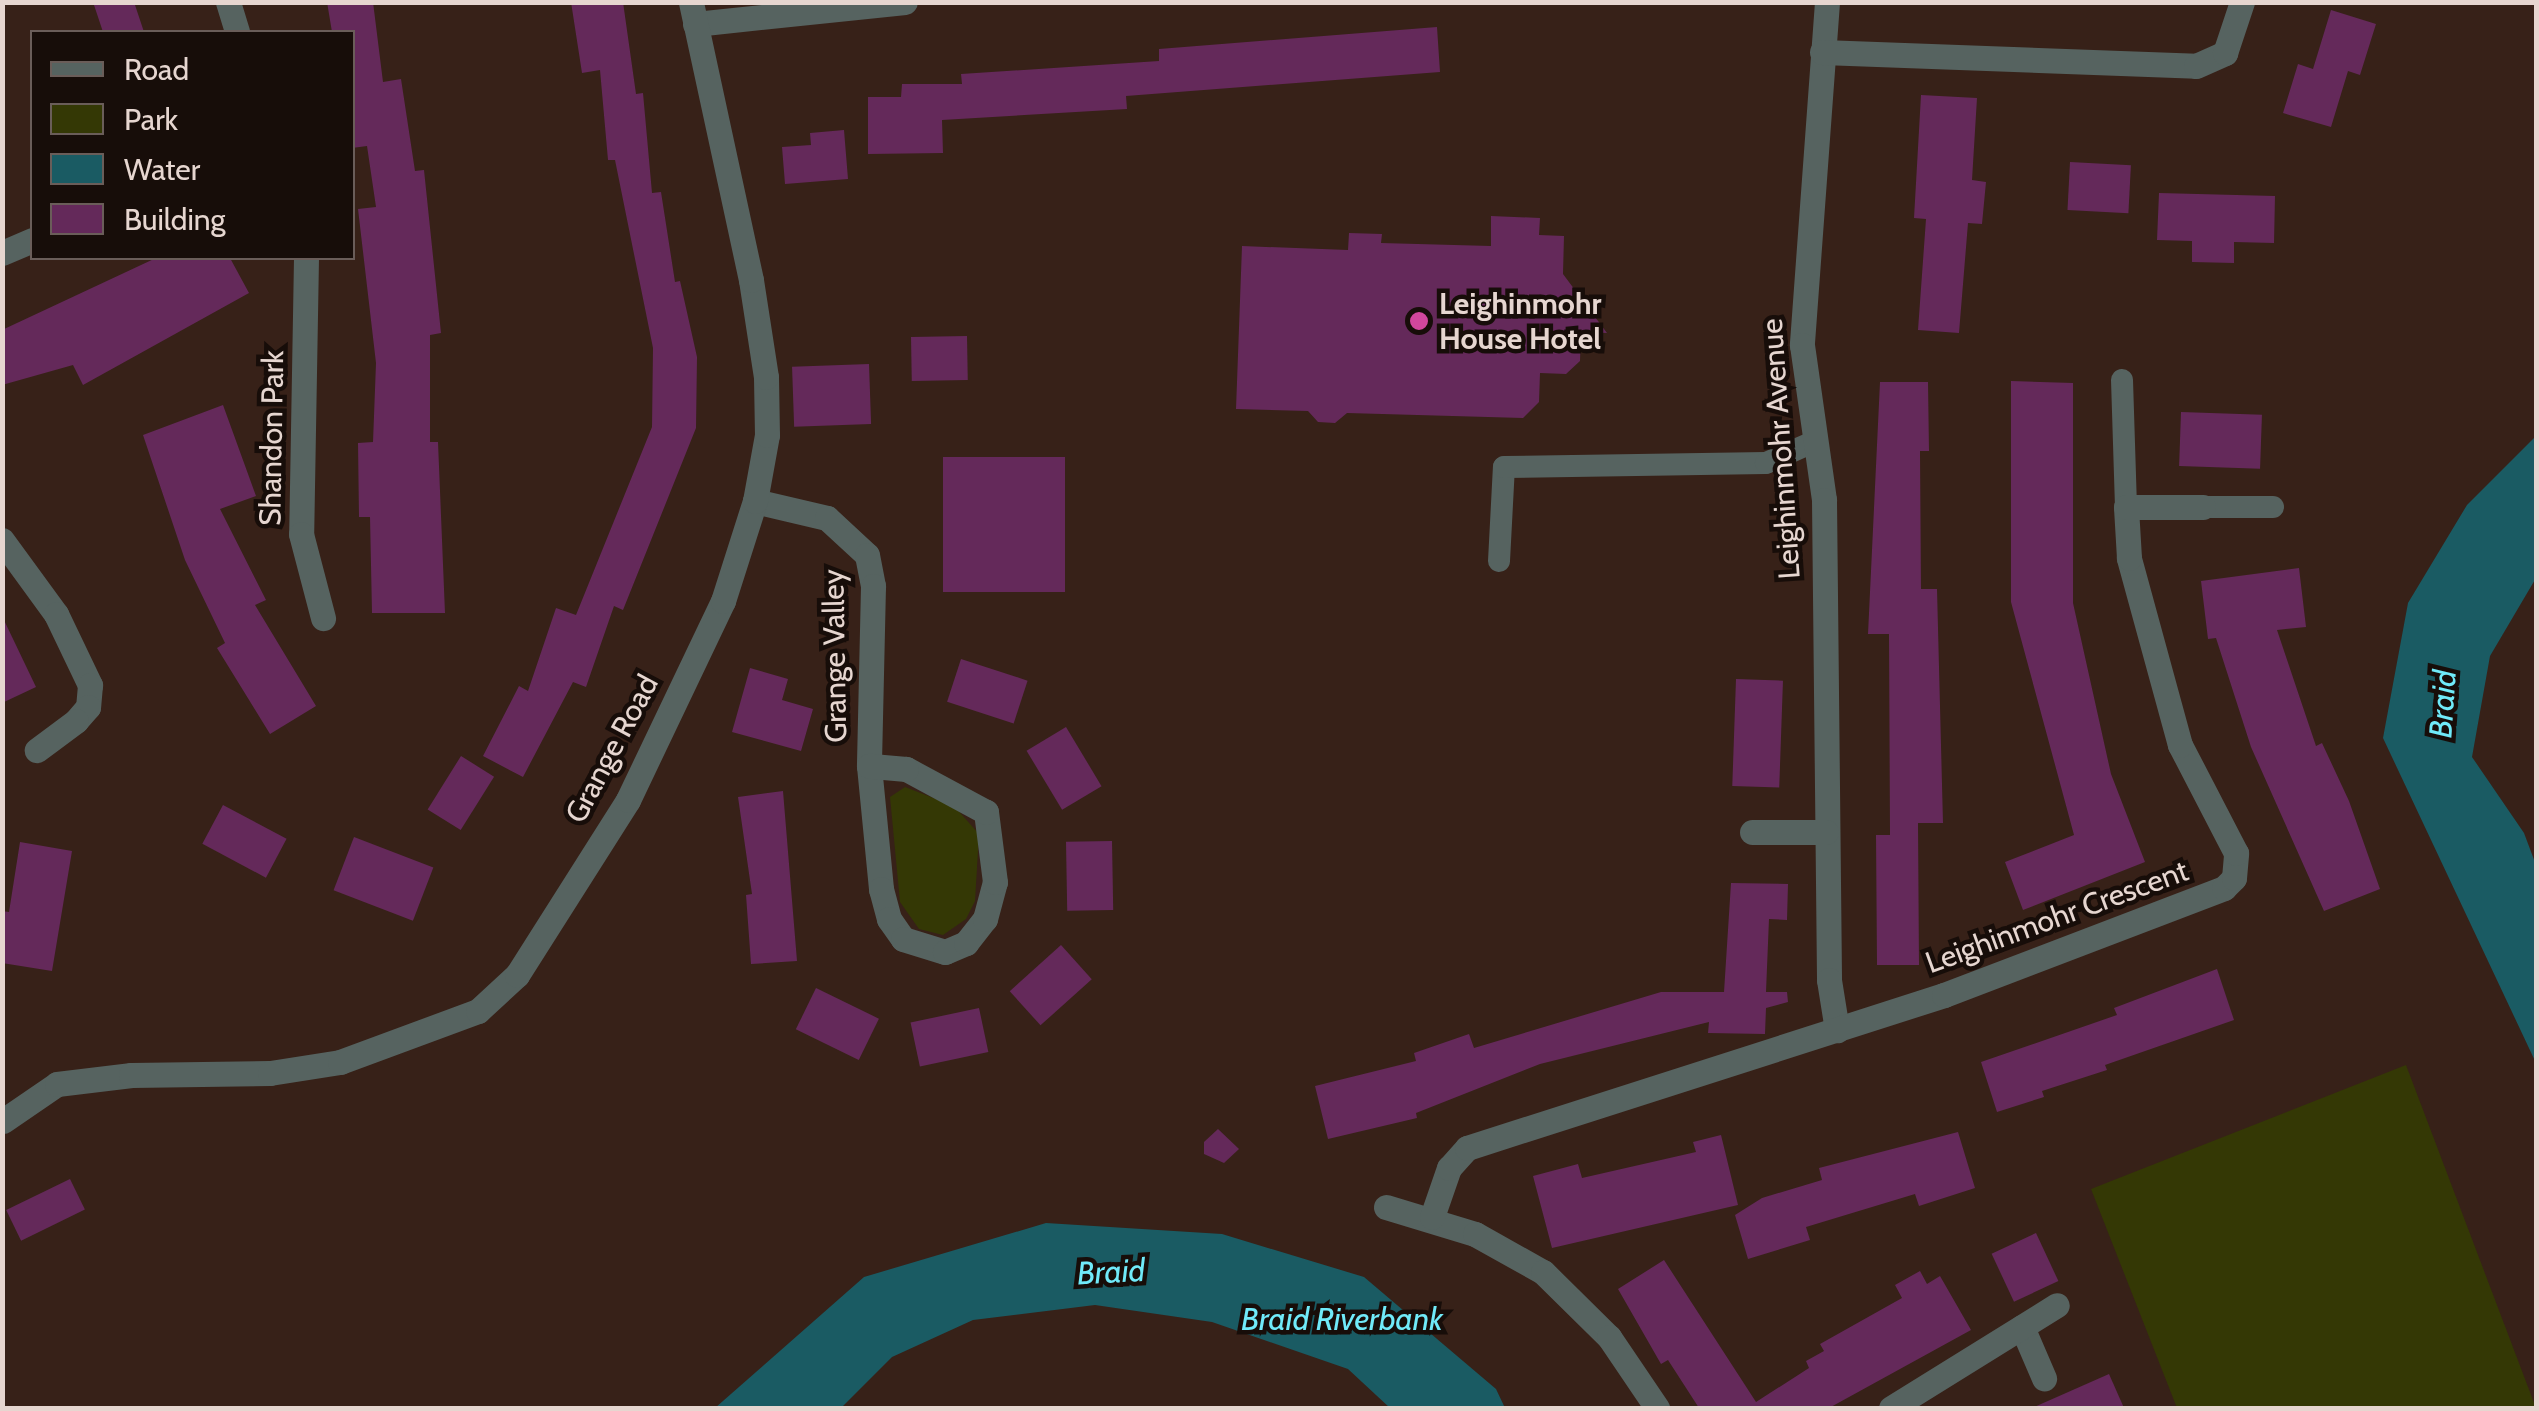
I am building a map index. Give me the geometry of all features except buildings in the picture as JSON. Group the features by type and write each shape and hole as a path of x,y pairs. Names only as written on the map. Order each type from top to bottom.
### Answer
{"street":[{"path":"228,2 236,30"},
{"path":"693,13 905,2"},
{"name":"Leighinmohr Avenue","path":"1827,2 1802,345 1824,500 1829,980 1838,1030"},
{"path":"1822,52 2196,66 2225,53 2242,2"},
{"name":"Grange Road","path":"3,1121 57,1084 131,1075 270,1073 340,1062 478,1010 517,975 628,800 723,601 755,501 766,435 766,377 693,13"},
{"path":"2,253 30,241"},
{"name":"Shandon Park","path":"306,260 301,534 323,618"},
{"name":"Grange Valley","path":"755,501 827,518 867,555 873,586 869,766 889,919 903,939 922,950 945,952 966,942 985,919 995,882 986,812 906,770 869,766"},
{"path":"2126,507 2202,507"},
{"name":"Leighinmohr Crescent","path":"1432,1217 1450,1168 1467,1148 1838,1030 2199,900 2234,878 2232,842 2180,745 2129,558 2126,507"},
{"path":"2,540 56,614 90,685 88,707 76,722 37,750"},
{"path":"1752,832 1826,832"},
{"path":"1386,1207 1432,1217 1543,1272 1609,1337 1657,1408"},
{"path":"1892,1408 2056,1305"},
{"path":"2022,1328 2044,1378"}],"lane":[{"path":"2122,380 2126,507"},
{"path":"1499,561 1504,467 1766,462 1813,442"},
{"path":"2202,507 2273,507"}],"green space":[{"path":"905,787 954,806 979,834 975,901 966,919 943,935 919,929 900,902 890,797"},
{"path":"2406,1065 2536,1408 2177,1408 2091,1189"}],"water":[{"name":"Braid","path":"2536,436 2536,578 2490,656 2472,757 2524,833 2536,865 2536,1063 2383,738 2408,603 2467,505"},
{"name":"Braid Riverbank","path":"1046,1223 1222,1234 1364,1277 1496,1389 1505,1408 1390,1408 1348,1369 1212,1322 1095,1305 973,1320 892,1357 841,1408 715,1408 864,1277"}],"place":[{"name":"Leighinmohr House Hotel","path":"1419,321"}]}
